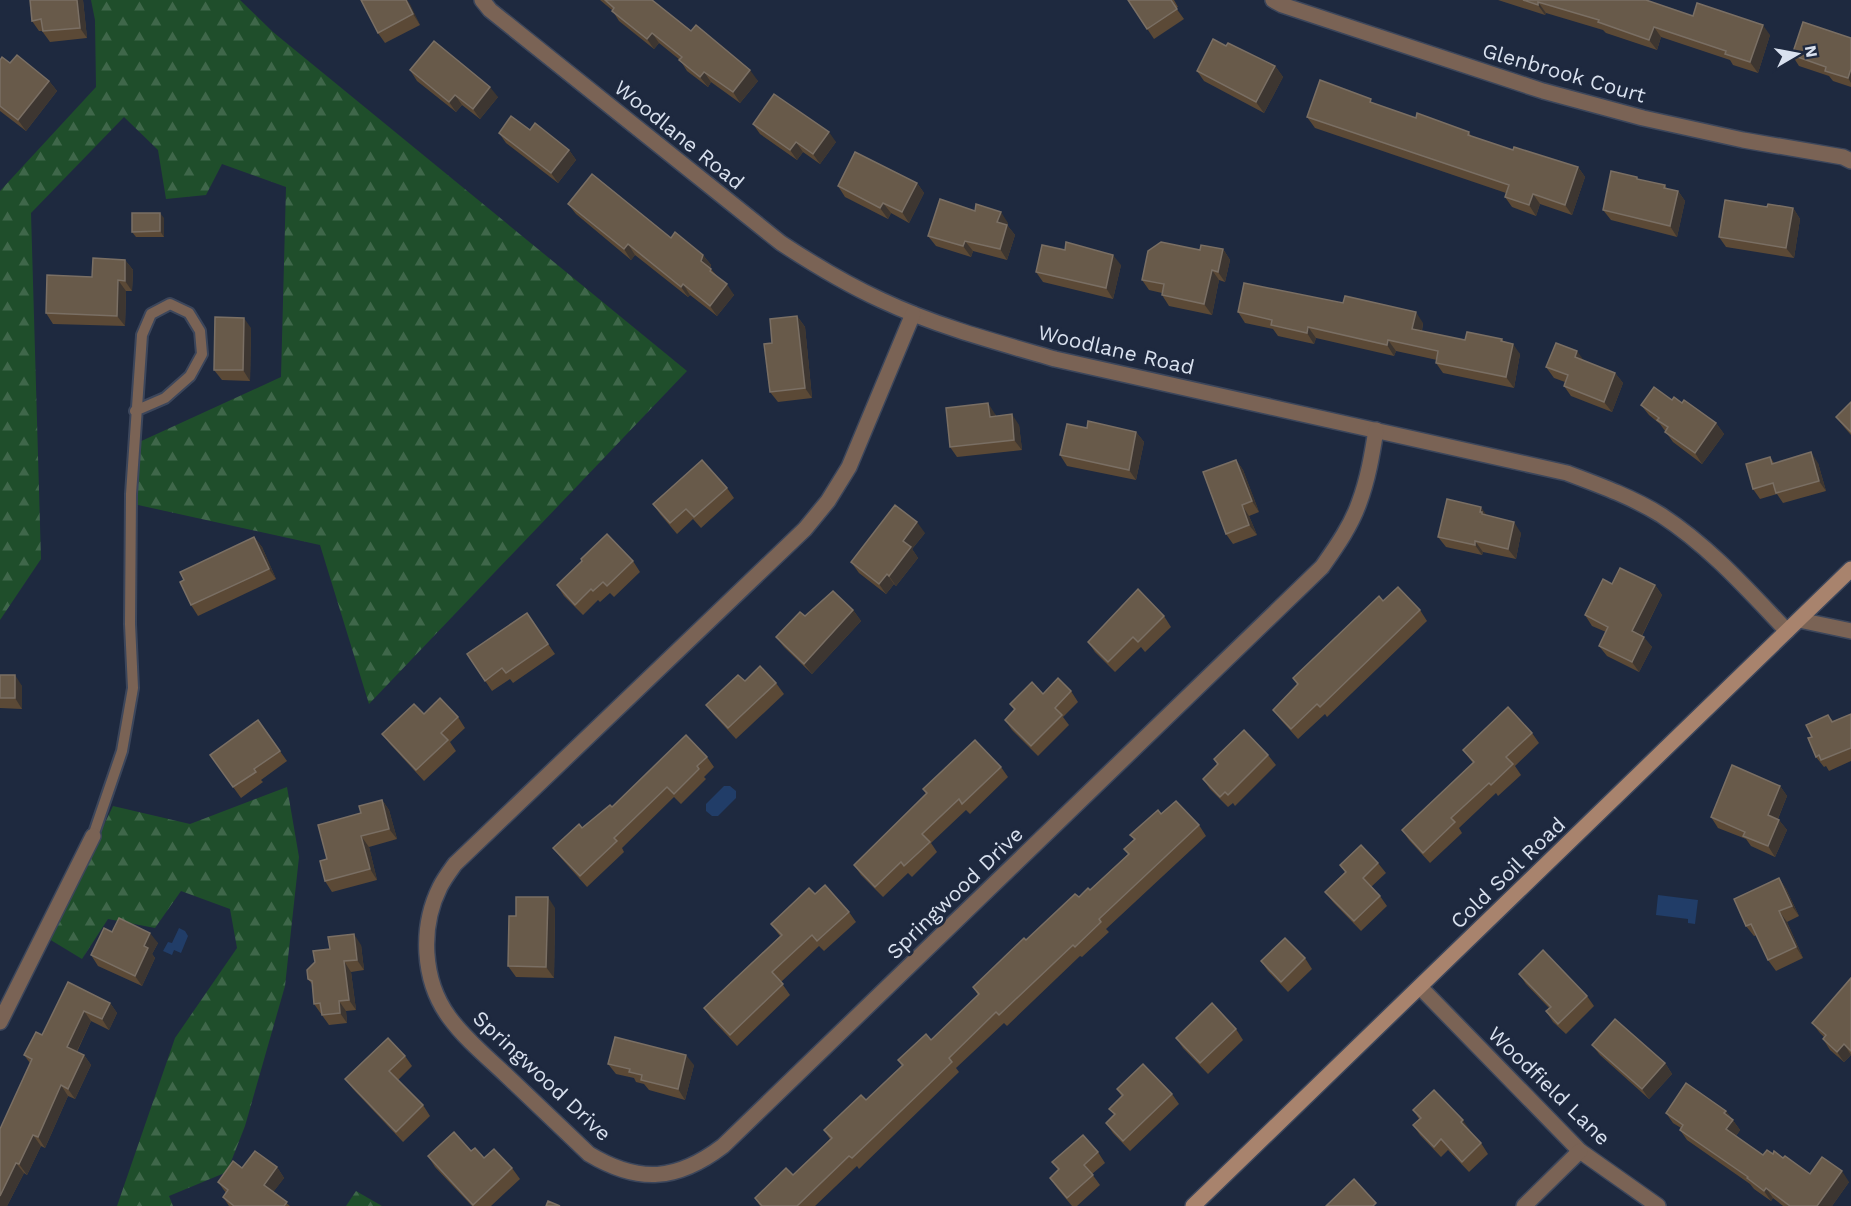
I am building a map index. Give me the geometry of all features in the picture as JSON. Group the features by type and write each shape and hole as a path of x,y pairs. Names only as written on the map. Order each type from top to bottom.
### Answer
{"street":[{"name":"Woodlane Road","path":"482,0 490,10 781,243 830,275 881,301 980,338 1055,359 1568,473 1612,489 1659,514 1698,541 1728,568 1787,631"},
{"name":"Glenbrook Court","path":"1273,0 1282,5 1543,91 1643,118 1851,161"},
{"name":"Springwood Drive","path":"913,314 849,467 828,501 805,529 455,864 441,886 430,913 426,940 428,966 435,990 448,1016 466,1038 589,1154 610,1166 636,1174 661,1174 684,1169 705,1160 723,1146 1322,567 1342,539 1359,505 1376,430"},
{"name":"Cold Soil Road","path":"1193,1206 1851,569"},
{"path":"1799,620 1851,631"},
{"path":"0,1022 93,836"},
{"name":"Woodfield Lane","path":"1420,987 1580,1151 1658,1206"},
{"path":"1524,1206 1580,1151"}],"lane":[{"path":"93,836 122,751 133,688 130,624 131,494 135,411 142,335 150,314 170,304 189,313 200,331 202,354 190,376 165,398 135,411"}],"green space":[{"path":"91,0 240,0 273,32 687,371 369,704 320,545 138,505 137,443 281,377 286,187 222,164 206,195 166,199 158,150 124,117 31,213 41,559 0,620 0,191 96,87 95,20"},
{"path":"287,787 299,857 285,986 245,1126 227,1172 169,1196 173,1206 117,1206 175,1038 237,948 230,909 181,891 155,928 108,919 82,959 49,939 113,806 190,824"},
{"path":"356,1191 382,1206 346,1206"}],"water":[{"path":"724,786 730,786 736,791 736,798 718,816 712,816 706,811 706,804"},
{"path":"1658,895 1698,900 1695,924 1688,923 1688,919 1656,915"},
{"path":"179,928 188,936 181,953 174,950 172,955 163,951 168,942 172,943"}],"building":[{"path":"30,0 77,0 80,28 43,31 41,19 32,21"},
{"path":"361,0 406,0 413,14 378,33"},
{"path":"605,0 652,0 691,31 696,25 750,70 733,92 704,72 700,77 679,60 682,57 652,33 647,39 612,11 614,8"},
{"path":"1128,0 1171,0 1177,9 1147,29"},
{"path":"1523,0 1646,0 1693,16 1697,3 1763,25 1750,62 1725,54 1726,51 1654,27 1649,40 1598,22 1599,20 1538,2 1538,5"},
{"path":"1803,22 1851,38 1851,69 1848,78 1825,71 1826,67 1792,55"},
{"path":"1213,39 1226,46 1228,43 1275,66 1256,102 1197,71"},
{"path":"434,41 490,87 473,109 455,95 449,102 410,70"},
{"path":"17,55 49,81 18,120 0,106 0,60 2,57 10,63"},
{"path":"1320,80 1371,99 1370,102 1416,118 1417,113 1469,132 1468,135 1513,150 1514,147 1578,167 1565,205 1533,194 1529,205 1505,197 1509,185 1307,117"},
{"path":"774,94 829,132 813,154 796,142 790,150 753,124"},
{"path":"511,116 530,130 535,123 569,150 551,173 499,133"},
{"path":"855,152 917,183 902,212 883,203 880,208 838,186"},
{"path":"1611,171 1665,185 1664,188 1678,191 1670,226 1603,210"},
{"path":"592,174 671,238 675,232 703,255 701,261 727,284 710,306 683,284 681,287 628,244 624,249 568,204"},
{"path":"940,199 975,211 976,204 1001,212 997,222 1007,225 1000,249 965,241 963,246 928,236"},
{"path":"1725,200 1767,207 1768,204 1793,208 1786,248 1719,237"},
{"path":"132,213 160,213 160,231 132,232"},
{"path":"1066,242 1113,255 1106,288 1036,272 1042,245 1065,250"},
{"path":"1161,242 1200,250 1201,245 1223,249 1218,272 1212,270 1204,304 1162,295 1164,284 1142,280 1148,251"},
{"path":"93,258 125,260 125,281 118,280 117,316 46,313 47,275 92,277"},
{"path":"1244,283 1343,303 1345,296 1416,312 1412,329 1465,340 1467,332 1502,339 1501,341 1513,344 1506,377 1436,363 1438,351 1388,340 1387,345 1308,327 1307,333 1271,325 1272,320 1238,312"},
{"path":"797,316 805,388 770,392 764,344 772,343 770,319"},
{"path":"215,317 244,318 243,370 214,370"},
{"path":"1556,343 1577,351 1575,357 1615,373 1604,402 1564,386 1568,375 1546,367"},
{"path":"1654,387 1672,400 1674,397 1682,403 1684,400 1716,423 1695,453 1665,432 1668,427 1641,405"},
{"path":"1851,402 1851,432 1836,417"},
{"path":"988,403 990,417 1012,414 1014,440 950,447 946,408"},
{"path":"1088,421 1136,432 1129,470 1060,455 1067,424 1087,428"},
{"path":"1811,452 1819,481 1776,493 1773,483 1753,489 1746,464 1770,457 1772,464"},
{"path":"702,460 727,488 694,517 686,509 670,523 653,504"},
{"path":"1236,460 1252,501 1242,505 1249,525 1226,534 1203,472"},
{"path":"1447,499 1481,507 1482,514 1514,522 1508,549 1475,541 1475,545 1438,537"},
{"path":"895,505 917,522 903,541 911,547 889,576 887,574 879,584 851,562"},
{"path":"607,534 633,561 607,586 603,582 593,591 591,589 575,605 557,585"},
{"path":"254,537 269,569 191,605 180,582 184,580 180,572"},
{"path":"1620,568 1655,585 1632,631 1644,637 1632,662 1599,646 1608,627 1585,615 1603,579 1612,584"},
{"path":"1398,587 1420,610 1320,707 1317,704 1291,729 1273,710 1298,684 1293,678 1379,596 1383,601"},
{"path":"1138,589 1164,616 1138,642 1133,637 1108,662 1088,642"},
{"path":"833,591 853,610 804,664 776,637 800,612 805,616"},
{"path":"527,613 548,644 506,673 502,668 485,681 467,654"},
{"path":"760,666 776,683 728,728 706,705 738,675 745,681"},
{"path":"0,675 15,675 15,698 0,698"},
{"path":"1058,678 1071,691 1055,708 1062,715 1031,746 1005,720 1015,709 1010,704 1032,682 1043,694"},
{"path":"440,698 458,717 441,733 448,740 416,770 382,734 414,704 424,714"},
{"path":"1508,707 1532,733 1506,757 1513,764 1451,818 1455,822 1423,853 1402,830 1474,762 1463,750"},
{"path":"1851,714 1851,748 1821,760 1819,755 1816,757 1808,738 1812,737 1806,725 1828,715 1832,722"},
{"path":"258,720 280,751 254,769 256,772 233,787 210,755"},
{"path":"1244,730 1268,755 1228,795 1225,792 1220,797 1203,779 1218,764 1214,759"},
{"path":"686,735 707,757 697,766 699,769 674,794 667,787 614,838 617,841 580,876 553,848 579,824 582,828 610,805 612,807"},
{"path":"975,740 1001,767 962,804 959,799 922,834 930,842 904,866 901,862 875,887 854,865 927,793 923,789"},
{"path":"1732,765 1780,786 1768,815 1779,820 1768,846 1743,836 1745,832 1711,817"},
{"path":"382,800 389,829 361,836 370,869 325,881 320,861 327,859 318,825 361,813 359,806"},
{"path":"1176,801 1199,825 1099,919 1101,922 1075,947 1073,945 999,1015 996,1012 949,1058 952,1062 852,1158 849,1156 797,1206 762,1206 755,1198 786,1168 793,1175 832,1138 824,1130 861,1095 866,1100 903,1065 898,1060 926,1034 931,1040 979,994 973,987 1024,938 1026,940 1075,894 1079,897 1088,888 1090,890 1129,854 1124,849 1135,839 1130,835 1158,810 1161,814"},
{"path":"1361,845 1378,863 1363,878 1380,896 1354,921 1325,892 1346,872 1340,865"},
{"path":"1779,878 1792,906 1779,911 1796,947 1768,960 1751,924 1746,926 1734,899"},
{"path":"825,885 849,912 817,941 812,935 772,972 783,984 730,1035 704,1008 782,935 771,924 809,888 815,894"},
{"path":"516,897 548,897 546,967 508,966 509,916 516,916"},
{"path":"119,918 150,933 144,946 148,948 135,976 91,955 104,928 112,932"},
{"path":"354,934 357,960 344,961 349,1000 339,1001 340,1013 322,1015 320,1003 314,1004 312,981 308,979 307,970 315,962 313,951 330,949 328,937"},
{"path":"1285,938 1305,958 1281,982 1261,961"},
{"path":"1543,950 1587,996 1558,1024 1546,1011 1551,1007 1519,974"},
{"path":"1851,978 1851,1051 1844,1044 1837,1052 1823,1039 1826,1035 1812,1023"},
{"path":"68,982 110,1003 102,1019 84,1011 67,1047 84,1055 68,1089 61,1085 38,1137 33,1135 0,1196 0,1129 32,1059 24,1055 36,1032 42,1035"},
{"path":"1212,1003 1236,1029 1200,1063 1176,1038"},
{"path":"1615,1019 1665,1063 1642,1089 1592,1045"},
{"path":"615,1037 686,1055 678,1089 641,1080 642,1075 629,1072 630,1069 608,1064"},
{"path":"388,1038 405,1056 389,1071 423,1105 396,1132 345,1079"},
{"path":"1143,1064 1172,1094 1123,1141 1106,1123 1115,1114 1109,1109 1123,1095 1117,1089"},
{"path":"1686,1083 1726,1111 1724,1113 1733,1120 1726,1129 1763,1155 1767,1150 1773,1154 1774,1151 1810,1174 1822,1157 1842,1171 1817,1206 1790,1206 1766,1188 1764,1191 1748,1177 1680,1130 1683,1125 1666,1113"},
{"path":"1434,1090 1481,1143 1462,1162 1441,1139 1434,1147 1413,1125 1421,1118 1413,1110"},
{"path":"454,1132 471,1151 475,1148 484,1158 494,1149 512,1168 473,1205 428,1156"},
{"path":"1083,1135 1098,1152 1084,1165 1093,1175 1067,1198 1050,1178 1059,1169 1052,1162"},
{"path":"255,1151 277,1167 264,1185 287,1202 284,1206 234,1206 223,1197 228,1190 218,1182 233,1161 242,1168"},
{"path":"1354,1179 1376,1203 1373,1206 1326,1206"},
{"path":"548,1201 560,1206 546,1206"}]}
